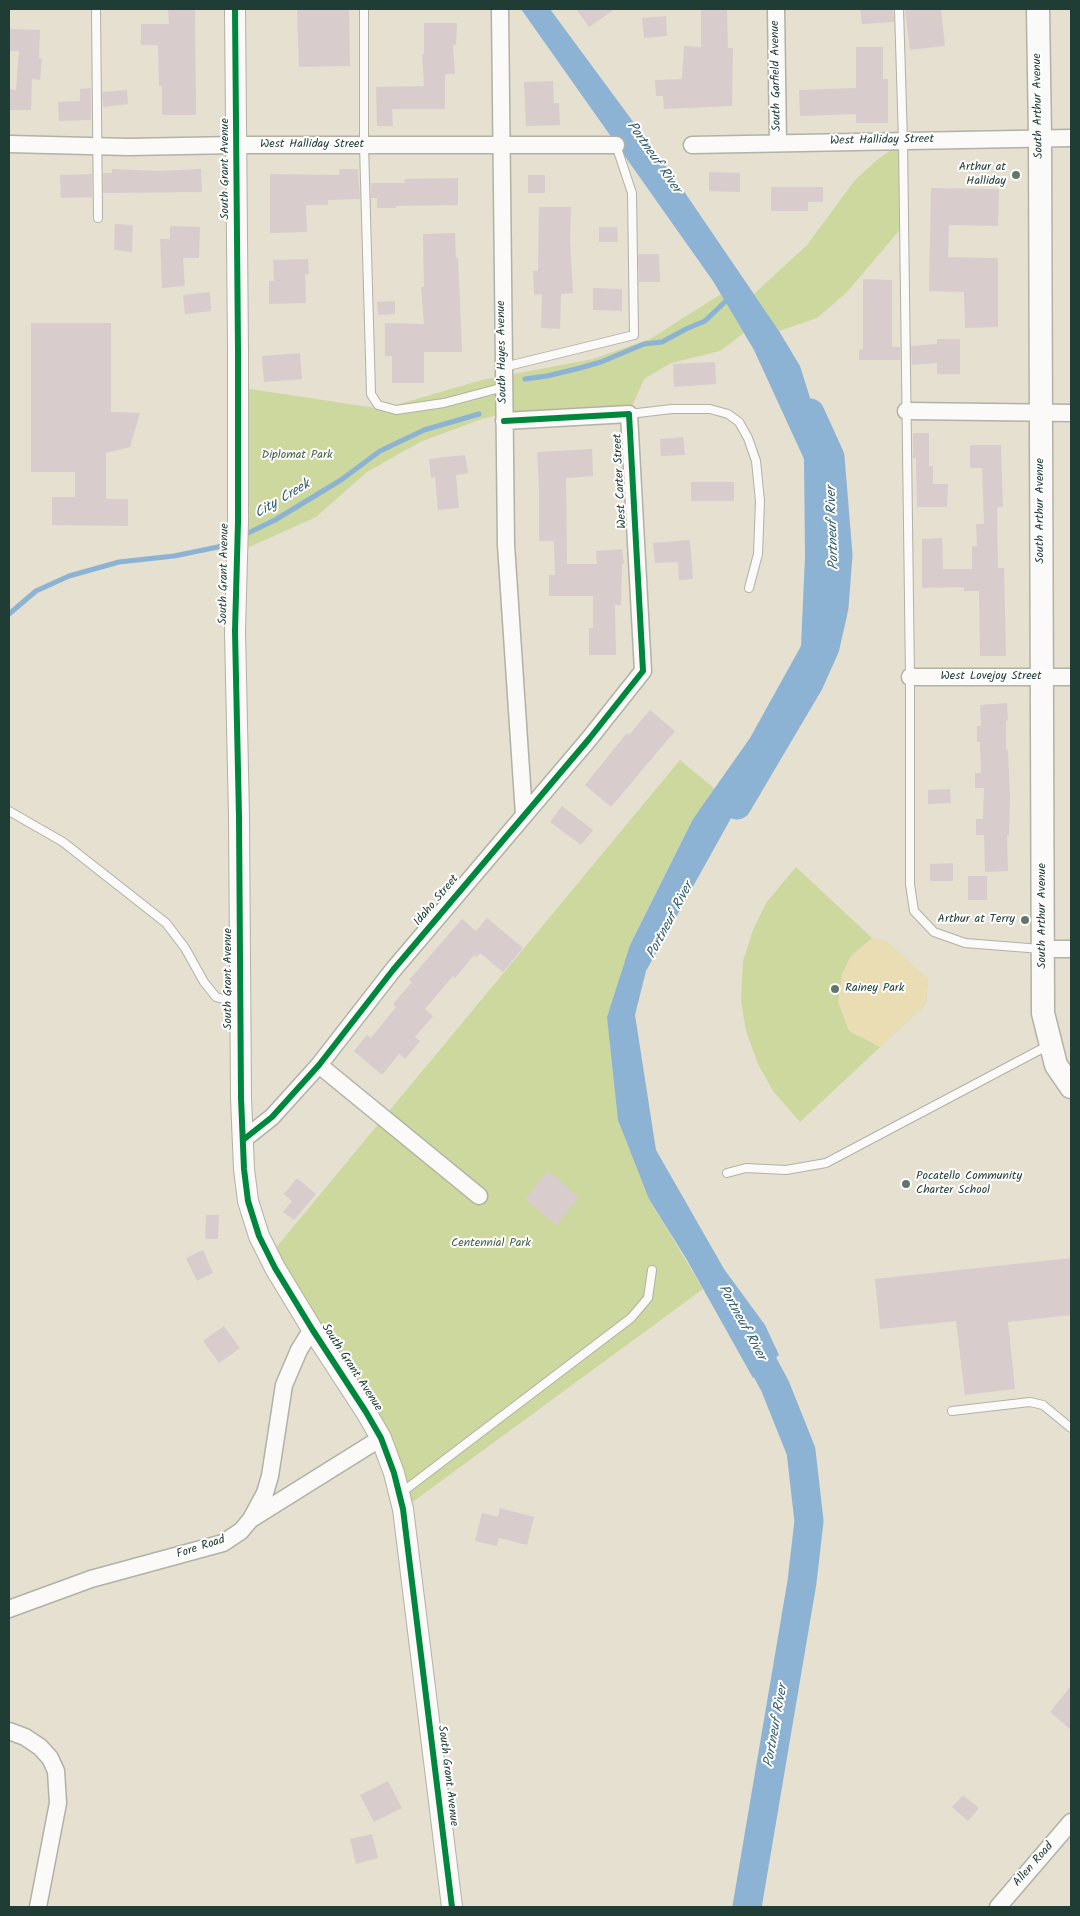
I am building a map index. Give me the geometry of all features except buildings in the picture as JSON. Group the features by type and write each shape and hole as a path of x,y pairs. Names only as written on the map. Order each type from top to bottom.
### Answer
{"main road":[{"name":"South Arthur Avenue","path":"1038,9 1042,1013 1049,1045 1056,1065 1071,1087"}],"street":[{"name":"South Grant Avenue","path":"235,9 238,522 235,631 241,1098 244,1169 248,1201 259,1236 274,1268 366,1412 380,1438 394,1473 403,1509 452,1907"},
{"name":"South Hayes Avenue","path":"500,9 500,146 506,545 524,814"},
{"name":"South Garfield Avenue","path":"776,9 778,143"},
{"name":"West Halliday Street","path":"692,145 1071,138"},
{"name":"West Halliday Street","path":"9,144 97,146 500,146 616,144"},
{"path":"906,411 1071,413"},
{"name":"West Carter Street","path":"504,421 629,414 643,671"},
{"name":"Idaho Street","path":"243,1140 272,1117 318,1066 394,970 643,671"},
{"name":"West Lovejoy Street","path":"910,677 1071,677"},
{"path":"1043,949 1071,949"},
{"path":"318,1066 479,1196"},
{"name":"Fore Road","path":"9,1609 91,1579 224,1543 240,1531 251,1519 265,1493 270,1476 284,1385 294,1359 312,1329"},
{"path":"251,1519 380,1438"},
{"path":"9,1731 25,1737 40,1747 50,1758 56,1771 58,1803 38,1907"},
{"name":"Allen Road","path":"998,1907 1071,1822"}],"lane":[{"path":"96,9 98,218"},
{"path":"364,9 364,145 371,394 378,405 396,410 444,403 504,387"},
{"path":"899,9 903,141 910,677 910,884 914,912 934,932 965,943 1043,949"},
{"path":"504,367 634,335 632,194 616,144"},
{"path":"629,414 672,408 710,410 728,414 739,422 748,438 756,461 760,501 758,554 750,588"},
{"path":"9,810 63,842 166,923 185,948 204,982 216,997 241,1005"},
{"path":"727,1173 746,1168 786,1170 826,1163 1049,1045"},
{"path":"399,1494 631,1318 648,1298 652,1270"},
{"path":"952,1410 1030,1402 1044,1405 1071,1428"}],"green space":[{"path":"903,141 904,225 847,292 817,318 779,331 754,294 807,245 855,180 877,160"},
{"name":"Diplomat Park","path":"721,294 744,333 720,351 671,363 644,379 629,414 504,413 482,419 420,442 367,472 316,517 236,553 237,387 382,409 482,380 593,359 650,339"},
{"name":"Centennial Park","path":"680,760 715,789 693,819 630,945 607,1017 649,1199 703,1289 403,1509 394,1473 269,1256"},
{"name":"Rainey Park","path":"796,867 872,938 886,941 928,979 926,1004 800,1122 773,1091 758,1064 746,1031 741,1000 743,961 753,930 766,903"}],"sand":[{"path":"872,938 886,941 928,979 926,1004 880,1047 849,1031 838,1002 842,974 851,956"}],"water":[{"path":"521,9 550,9 679,184 779,331 800,366 826,449 838,555 819,660 646,971 635,1015 656,1150 724,1269 765,1325 779,1355 753,1378 687,1260 649,1199 618,1120 607,1017 630,945 693,819 750,738 801,646 805,557 804,459 754,350 713,281"}],"waterway":[{"name":"City Creek","path":"525,379 580,368 601,362 644,344 662,342 705,321 729,298"},
{"name":"Portneuf River","path":"737,805 809,683 825,647 834,607 838,555 830,457 810,413"},
{"name":"City Creek","path":"242,536 275,520 341,480 380,451 424,430 479,414"},
{"name":"City Creek","path":"9,614 36,591 69,576 119,562 174,556 218,547 232,540"},
{"name":"Portneuf River","path":"746,1332 775,1386 801,1451 809,1521 802,1582 747,1907"}],"cycle path":[{"path":"235,9 238,351 238,522 235,631 239,817 241,1098 244,1169 248,1201 259,1236 275,1268 381,1438 394,1473 403,1509 452,1907"},
{"path":"243,1140 272,1117 319,1065 393,970 589,739 643,671 629,414 504,421"}],"place":[{"name":"Arthur at Halliday","path":"1016,175"},
{"name":"Arthur at Terry","path":"1025,920"},
{"name":"Rainey Park","path":"835,989"},
{"name":"Pocatello Community Charter School","path":"906,1184"}]}
